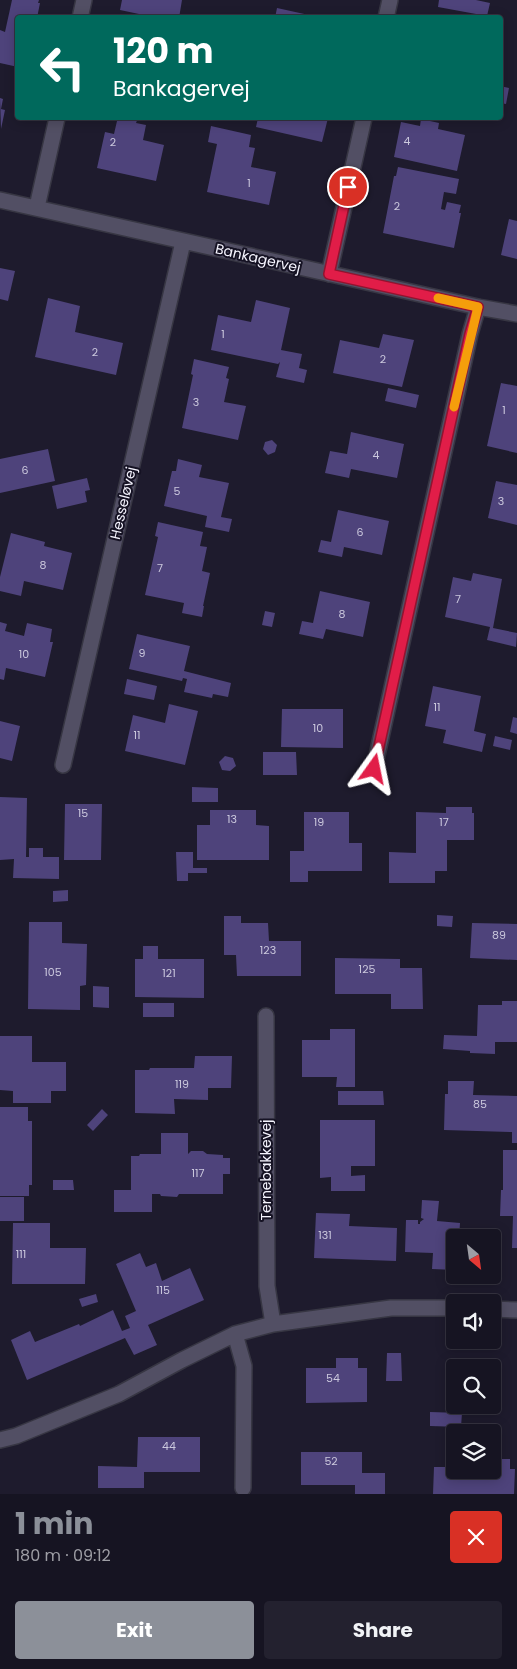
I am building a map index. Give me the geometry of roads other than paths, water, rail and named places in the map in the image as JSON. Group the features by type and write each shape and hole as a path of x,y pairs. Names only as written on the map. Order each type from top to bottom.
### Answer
{"street":[{"path":"81,15 84,0"},
{"path":"387,15 390,0"},
{"path":"37,207 57,120"},
{"path":"329,274 364,120"},
{"name":"Bankagervej","path":"0,200 183,242 517,314"},
{"name":"Hesseløvej","path":"63,765 183,242"},
{"path":"374,769 470,334 478,307"},
{"name":"Ternebakkevej","path":"266,1016 267,1286 273,1324"},
{"path":"0,1440 16,1436 119,1394 235,1334 273,1324 391,1308 446,1308"},
{"path":"501,1309 517,1310"},
{"path":"235,1334 244,1366 243,1488"}]}
